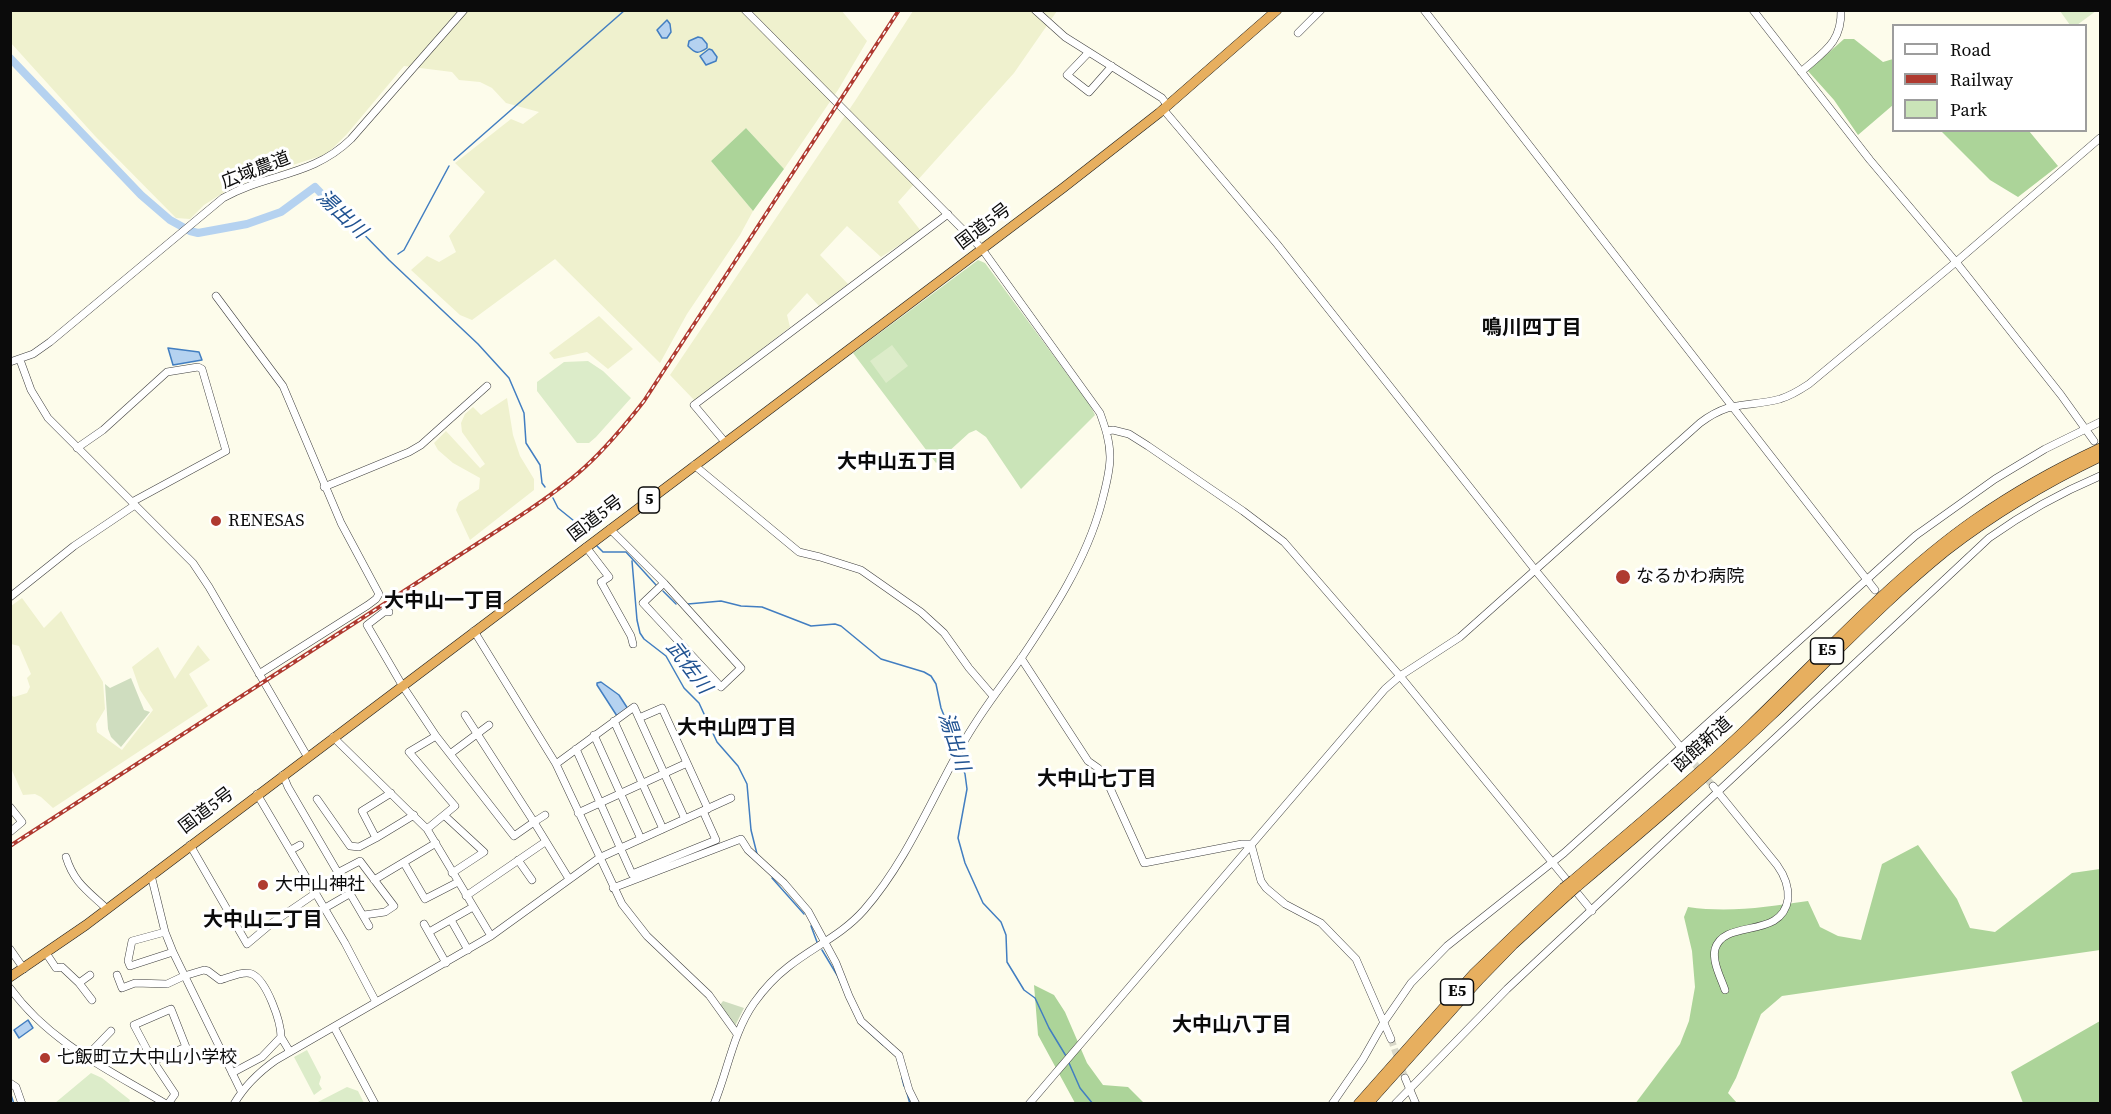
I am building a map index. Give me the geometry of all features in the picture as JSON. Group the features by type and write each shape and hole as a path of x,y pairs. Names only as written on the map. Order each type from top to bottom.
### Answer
{"highway":[{"name":"国道5号","path":"10,977 107,909 982,249 1165,107 1277,10"},
{"name":"函館新道","path":"1575,884 1939,547 1974,520 2017,492 2072,462 2097,444"},
{"name":"函館新道","path":"1358,1104 1474,973 1566,891 1715,768 1890,601 1944,553 1979,527 2048,483 2100,457"},
{"name":"函館新道","path":"1368,1104 1480,979 1566,891"}],"street":[{"name":"広域農道","path":"10,362 20,360 50,342 210,208 233,193 312,166 337,153 464,10"},
{"path":"714,1104 737,1035 753,1005 770,983 790,966 852,923 892,873 918,831 961,747 993,696 1021,658 1083,554 1094,530 1109,472 1110,456 1107,431 1088,393 982,249 745,10"},
{"path":"1035,10 1065,38 1161,98 1165,107 1277,244 1536,571 1688,756"},
{"path":"1298,33 1321,10"},
{"path":"1424,10 1875,590"},
{"path":"1753,10 1907,205 1956,262 2055,386 2097,444"},
{"path":"1801,72 1834,41 1840,31 1840,10"},
{"path":"1089,52 1068,75 1089,92 1112,66"},
{"path":"1029,1104 1372,702 1400,676 1460,637 1700,423 1712,414 1731,406 1778,399 1809,384 2100,138"},
{"path":"725,442 694,405 948,214"},
{"path":"216,296 283,386 340,523 379,594 368,605 259,674"},
{"path":"20,360 38,404 60,431 182,550 197,568 307,756"},
{"path":"10,597 74,546 134,503 226,451 202,369 198,367 167,372 103,430 77,448"},
{"path":"324,487 415,449 488,386"},
{"path":"1332,1104 1363,1059 1384,1022 1412,983 1468,927 1552,864 1915,536 1967,497 2045,449 2100,422"},
{"path":"1107,431 1113,430 1129,434 1244,511 1284,542 1400,676 1592,911"},
{"path":"694,465 799,552 861,570 921,612 944,633 969,669 993,696"},
{"path":"1395,1104 1507,989 1592,911 1715,789 1989,538 2036,507 2100,476"},
{"path":"610,529 664,583 741,668 721,687 643,603 664,583"},
{"path":"586,547 609,577 602,582 633,644"},
{"path":"389,612 384,612 367,625 402,685 436,736 514,836 545,815"},
{"path":"474,631 556,764 613,888 639,927 697,982 737,1035"},
{"path":"1021,658 1088,761 1105,777 1144,863 1251,844"},
{"path":"556,764 634,707 685,819"},
{"path":"576,749 632,874 716,840 687,763 662,708 639,718"},
{"path":"465,715 569,879"},
{"path":"614,721 663,829"},
{"path":"450,754 489,725"},
{"path":"594,735 641,839"},
{"path":"427,829 455,806 409,752 436,736"},
{"path":"333,737 427,829 491,936"},
{"path":"578,813 687,763"},
{"path":"283,775 369,926"},
{"path":"1715,789 1777,864 1784,874 1788,891 1786,908 1775,920 1767,925 1727,935 1718,944 1714,956 1725,990"},
{"path":"376,838 362,811 391,793"},
{"path":"257,794 325,908 376,1002"},
{"path":"234,1104 241,1091 266,1067 491,936 599,858 731,798"},
{"path":"317,799 350,846 359,847 414,815"},
{"path":"10,807 22,822 10,832"},
{"path":"445,816 484,852 452,873"},
{"path":"613,888 741,839 762,864 801,902 825,943 861,1021 899,1055 909,1090 916,1104"},
{"path":"466,896 546,842"},
{"path":"374,880 436,843"},
{"path":"1251,844 1261,881 1266,888 1285,904 1321,923 1356,958 1391,1040"},
{"path":"190,845 247,944 272,923 316,893"},
{"path":"291,850 300,845"},
{"path":"66,857 71,873 93,898 107,909"},
{"path":"518,860 532,880"},
{"path":"339,872 360,861 394,906 385,912 364,915"},
{"path":"404,862 425,899 458,882"},
{"path":"151,875 172,952 241,1091"},
{"path":"325,908 351,893"},
{"path":"429,932 473,908"},
{"path":"451,920 468,950"},
{"path":"424,924 446,963"},
{"path":"165,932 132,941 128,961 130,966 172,952"},
{"path":"10,949 24,969"},
{"path":"46,953 56,968 62,967 79,983 92,1000"},
{"path":"117,975 122,988 135,983 167,984 184,976 208,971 220,980 248,973 253,974 271,1000 282,1037 291,1052"},
{"path":"79,983 90,975"},
{"path":"10,988 33,1016 70,1048 167,1104 175,1094 153,1061 134,1025 171,1009 186,1047 153,1061"},
{"path":"334,1027 375,1104"},
{"path":"85,1058 111,1031"},
{"path":"232,1073 262,1058 282,1037"},
{"path":"1405,1078 1416,1104"},
{"path":"10,1083 16,1087 22,1104"},
{"path":"150,1104 157,1098"}],"green space":[{"path":"11,10 841,10 867,41 838,90 784,169 746,128 711,161 753,211 740,235 687,314 660,363 555,259 472,320 460,315 411,270 427,256 439,262 456,252 449,236 485,192 455,163 511,119 523,124 539,112 506,103 492,88 480,82 459,80 452,72 404,66 347,134 327,154 240,182 204,205 190,219 176,218 95,136 11,43"},
{"path":"913,11 1057,11 1014,73 898,202 921,231 881,257 847,226 820,255 848,284 819,306 807,293 787,315 790,327 695,401 670,375"},
{"path":"2060,11 2096,11 2078,24 2069,24"},
{"path":"1844,39 1854,39 1883,62 1892,59 1892,106 1858,135 1834,100 1808,71"},
{"path":"746,128 784,169 753,211 711,161"},
{"path":"1942,132 2030,132 2058,166 2018,197 1990,180"},
{"path":"978,260 985,263 1090,405 1095,415 1021,489 986,437 976,430 969,433 936,463 853,353"},
{"path":"599,316 633,349 608,369 587,352 554,359 549,353"},
{"path":"892,345 908,366 886,383 870,361"},
{"path":"588,361 603,371 631,398 589,443 577,443 537,391 537,382 564,362"},
{"path":"507,398 513,435 520,456 534,479 534,490 470,540 456,510 459,502 479,489 480,478 453,463 438,450 434,443 446,431 480,468 485,464 462,432 461,423 465,414 473,407 481,415"},
{"path":"22,598 44,628 61,611 103,682 105,709 96,724 97,732 122,750 153,710 140,690 132,667 158,647 175,679 198,645 210,660 189,674 208,706 53,808 35,794 23,795 10,766 11,695 14,697 27,693 30,687 27,678 31,674 19,646 11,644 11,606"},
{"path":"131,678 144,710 150,712 121,747 111,737 108,729 105,684 110,688"},
{"path":"1918,845 1957,899 1970,928 1995,932 2072,873 2100,869 2100,950 1782,996 1761,1014 1728,1093 1737,1103 1635,1104 1680,1044 1689,1021 1695,987 1692,951 1684,917 1688,907 1733,909 1808,901 1820,927 1838,936 1861,940 1882,864"},
{"path":"1034,985 1054,995 1065,1012 1087,1063 1103,1085 1128,1087 1144,1103 1075,1103 1038,1035"},
{"path":"723,1001 744,1008 735,1026 720,1005"},
{"path":"2100,1021 2100,1103 2023,1103 2011,1072"},
{"path":"307,1050 321,1077 319,1084 322,1089 314,1095 294,1057"},
{"path":"91,1073 102,1078 130,1100 129,1103 55,1103"},
{"path":"347,1087 358,1091 364,1103 316,1103"}],"water":[{"path":"667,20 671,32 667,38 662,38 657,30"},
{"path":"698,37 707,44 707,48 697,52 688,46 689,41"},
{"path":"709,49 717,57 716,61 706,65 700,56"},
{"path":"168,348 199,352 202,360 173,365"},
{"path":"601,682 619,695 628,709 617,716 597,685"},
{"path":"28,1020 33,1028 19,1038 14,1030"}],"waterway":[{"path":"454,160 625,10"},
{"name":"湯出川","path":"10,58 141,195 170,220 190,231 198,233 247,224 281,212 315,187 337,210"},
{"path":"398,254 404,250 449,166"},
{"name":"湯出川","path":"337,210 344,214 478,344 509,378 524,413 526,443 540,465 542,483 545,487"},
{"name":"湯出川","path":"553,498 558,508 589,533"},
{"name":"湯出川","path":"597,546 603,552 626,552 656,585"},
{"name":"武佐川","path":"632,561 640,633 644,639 666,656 684,688 699,703 717,742 738,766 747,784 751,830 757,854"},
{"name":"湯出川","path":"663,591 676,604"},
{"name":"湯出川","path":"688,604 721,601 741,606 762,607 811,626 835,624 841,626 881,659 931,676 936,684 941,708 957,748"},
{"name":"湯出川","path":"959,759 965,774 967,789 958,838 965,863 983,903 1001,922 1006,935 1007,962 1024,990 1035,998 1066,1056"},
{"name":"武佐川","path":"772,878 804,914"},
{"name":"武佐川","path":"811,926 817,942"},
{"name":"武佐川","path":"822,950 837,975 855,1015"},
{"name":"武佐川","path":"861,1025 883,1045"},
{"name":"湯出川","path":"1069,1063 1080,1088 1093,1104"},
{"name":"武佐川","path":"902,1078 904,1086"},
{"path":"10,1092 14,1104"},
{"name":"武佐川","path":"907,1093 910,1104"}],"tunnel":[{"path":"1688,756 1713,786"},
{"path":"1391,1039 1405,1078"}],"railway":[{"path":"10,846 527,511 585,467 644,401 899,10"}],"place":[{"name":"RENESAS","path":"216,521"},
{"name":"なるかわ病院","path":"1623,577"},
{"name":"大中山神社","path":"263,885"},
{"name":"七飯町立大中山小学校","path":"45,1058"}],"district":[{"name":"鳴川四丁目","path":"1532,329"},
{"name":"大中山五丁目","path":"897,463"},
{"name":"大中山一丁目","path":"444,602"},
{"name":"大中山四丁目","path":"737,729"},
{"name":"大中山七丁目","path":"1097,780"},
{"name":"大中山二丁目","path":"263,921"},
{"name":"大中山八丁目","path":"1232,1026"}]}
